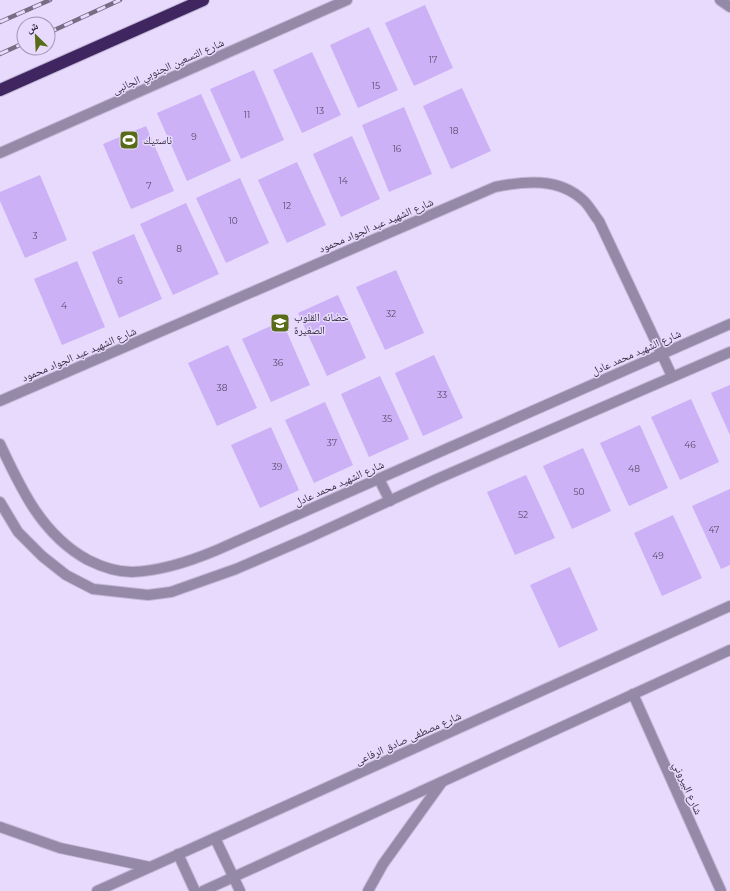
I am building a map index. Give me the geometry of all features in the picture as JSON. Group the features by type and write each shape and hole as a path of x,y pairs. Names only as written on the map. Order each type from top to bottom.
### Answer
{"highway":[{"path":"0,90 204,0"}],"street":[{"name":"شارع التسعين الجنوبي الجانبى","path":"0,153 347,0"},
{"path":"720,0 730,8"},
{"name":"شارع الشهيد عبد الجواد محمود","path":"0,401 494,187 519,182 541,181 566,189 584,201 599,221 672,376"},
{"name":"شارع الشهيد محمد عادل","path":"0,444 20,487 42,521 64,545 101,566 132,572 178,564 195,559 730,324"},
{"path":"0,502 18,532 42,556 66,575 93,589 148,595 171,592 236,569 672,376 730,352"},
{"path":"379,479 390,501"},
{"name":"شارع مصطفى صادق الرفاعى","path":"97,891 730,606"},
{"path":"203,891 730,650"},
{"name":"شارع البيروني","path":"633,694 721,891"},
{"path":"368,891 383,864 442,782"},
{"path":"0,826 60,848 150,867"},
{"path":"215,838 240,891"},
{"path":"178,854 195,891"}],"building":[{"path":"425,5 453,68 414,86 385,23"},
{"path":"369,27 398,90 358,108 330,45"},
{"path":"312,52 341,115 302,133 273,70"},
{"path":"254,70 284,140 241,159 210,89"},
{"path":"462,88 491,151 451,169 423,106"},
{"path":"201,94 231,161 187,181 157,113"},
{"path":"404,107 432,174 389,192 362,125"},
{"path":"146,126 174,191 131,209 103,144"},
{"path":"352,136 380,199 341,217 313,154"},
{"path":"297,162 326,225 287,243 258,180"},
{"path":"40,175 67,240 25,258 0,201 0,192"},
{"path":"240,178 269,243 226,263 196,198"},
{"path":"186,203 219,274 173,295 140,224"},
{"path":"134,234 162,299 119,318 92,252"},
{"path":"77,261 105,327 62,345 34,279"},
{"path":"396,270 424,333 385,350 356,287"},
{"path":"338,295 366,358 327,376 298,313"},
{"path":"282,321 310,385 271,402 242,339"},
{"path":"228,345 257,408 217,426 188,363"},
{"path":"434,355 463,418 423,436 395,373"},
{"path":"380,376 409,439 369,457 341,394"},
{"path":"730,385 730,435 711,393"},
{"path":"691,399 719,462 680,480 651,417"},
{"path":"325,402 353,465 314,483 285,420"},
{"path":"640,425 668,488 629,506 600,443"},
{"path":"271,427 299,490 260,508 231,445"},
{"path":"583,448 611,511 572,529 543,466"},
{"path":"526,475 555,538 515,555 487,492"},
{"path":"730,489 730,565 721,569 692,506"},
{"path":"673,515 702,578 662,596 634,533"},
{"path":"570,567 598,630 559,648 530,585"}],"railway":[{"path":"0,22 50,0"},
{"path":"56,29 120,0"},
{"path":"0,54 16,47"}],"place":[{"name":"ناستيك","path":"129,140"},
{"name":"حضانه القلوب الصغيرة","path":"280,323"}]}
